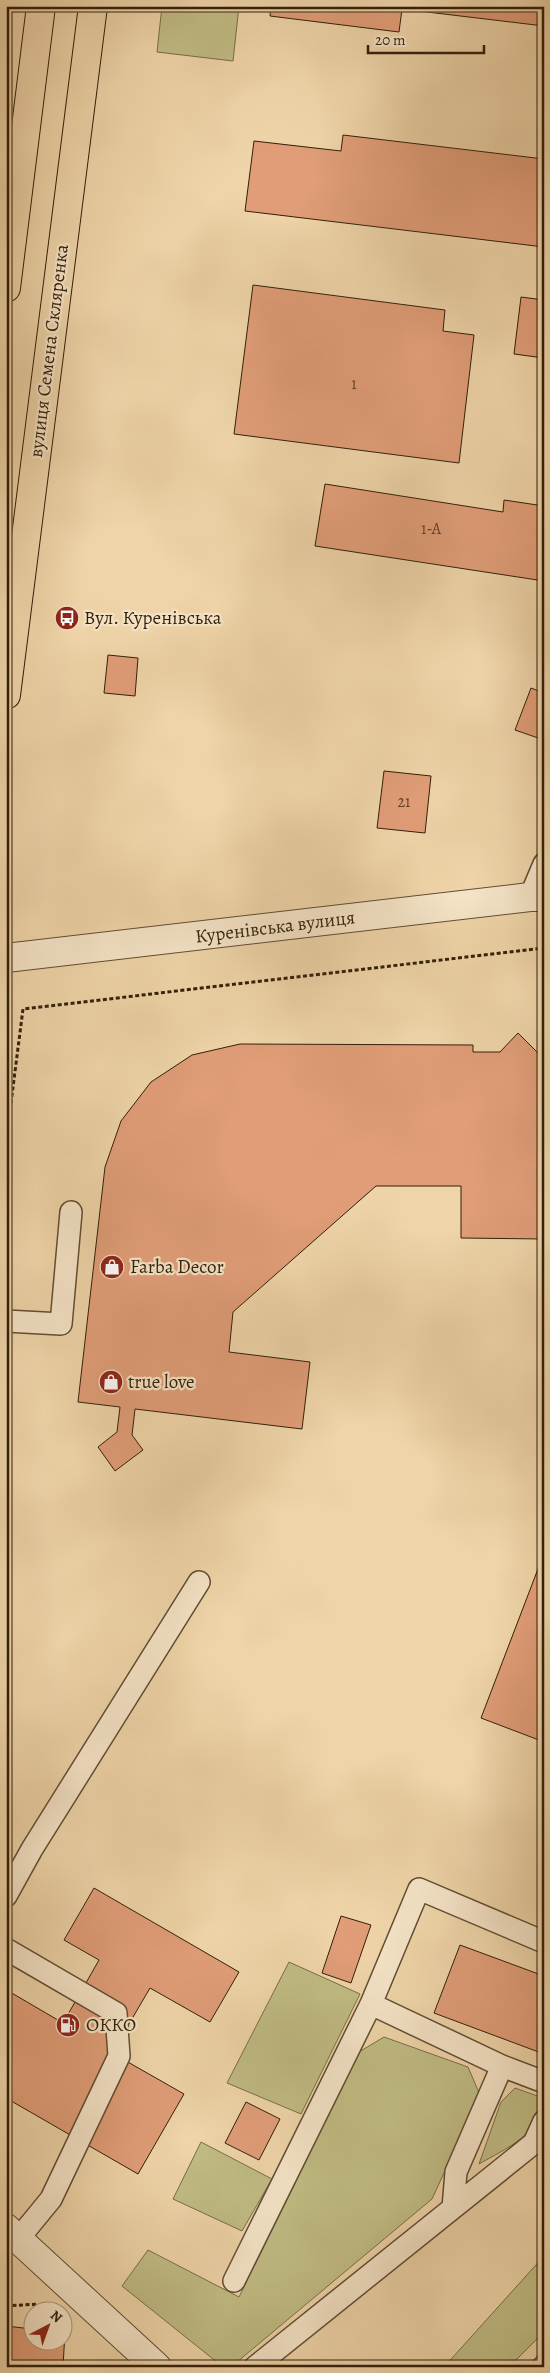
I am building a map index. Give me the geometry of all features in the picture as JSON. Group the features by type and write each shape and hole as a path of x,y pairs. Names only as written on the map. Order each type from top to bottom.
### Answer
{"main road":[{"path":"6,288 11,216 41,6"},
{"name":"вулиця Семена Скляренка","path":"6,696 92,6"}],"street":[{"name":"Куренівська вулиця","path":"6,958 537,897"},
{"path":"13,2233 157,2367"}],"lane":[{"path":"537,897 544,864"},
{"path":"6,1321 62,1324 71,1212"},
{"path":"6,1896 32,1849 199,1582"},
{"path":"234,2281 371,2004 419,1890 544,1942"},
{"path":"6,1949 116,2013 119,2056 51,2199 13,2233"},
{"path":"371,2004 502,2066 544,2082"},
{"path":"453,2208 456,2172 502,2066"},
{"path":"255,2367 534,2143 544,2121"}],"path":[{"path":"6,1142 23,1009 544,948"},
{"path":"6,2306 41,2304 34,2298"}],"shaded area":[{"path":"162,6 239,6 233,61 157,52"},
{"path":"289,1962 360,1994 301,2114 227,2083"},
{"path":"384,2037 468,2067 480,2095 432,2199 231,2367 223,2367 122,2286 148,2250 239,2297 359,2052"},
{"path":"515,2088 540,2097 540,2109 537,2120 522,2138 479,2164 501,2102"},
{"path":"201,2142 272,2179 242,2231 173,2199"},
{"path":"544,2256 544,2332 509,2367 444,2367"}],"building":[{"path":"271,6 544,6 544,26 402,9 399,32 270,16"},
{"path":"343,135 544,159 544,247 245,211 254,141 341,151"},
{"path":"253,285 445,310 443,331 474,335 459,463 234,434"},
{"path":"521,297 544,300 544,358 514,354"},
{"path":"325,484 503,512 504,500 544,506 544,581 315,546"},
{"path":"108,655 138,658 135,696 104,693"},
{"path":"531,688 544,693 544,740 515,730"},
{"path":"384,771 431,776 425,833 377,828"},
{"path":"518,1033 538,1053 544,1053 544,1239 461,1238 461,1186 376,1186 233,1312 229,1352 310,1362 302,1429 135,1409 132,1435 143,1450 115,1471 98,1447 117,1432 120,1407 78,1402 105,1167 121,1121 151,1082 192,1055 240,1044 473,1045 473,1052 500,1052"},
{"path":"541,1561 544,1562 544,1742 481,1718"},
{"path":"94,1888 239,1972 210,2022 150,1988 112,2053 184,2094 138,2174 6,2098 6,1999 10,1992 63,2023 99,1960 64,1940"},
{"path":"341,1916 371,1925 351,1983 322,1973"},
{"path":"460,1945 544,1976 544,2054 434,2013"},
{"path":"246,2102 280,2119 259,2160 225,2143"},
{"path":"6,2326 22,2328 22,2350 64,2350 63,2367 6,2367"}],"place":[{"name":"Вул. Куренівська","path":"67,618"},
{"name":"Farba Decor","path":"112,1267"},
{"name":"true love","path":"111,1382"},
{"name":"ОККО","path":"68,2025"}]}
